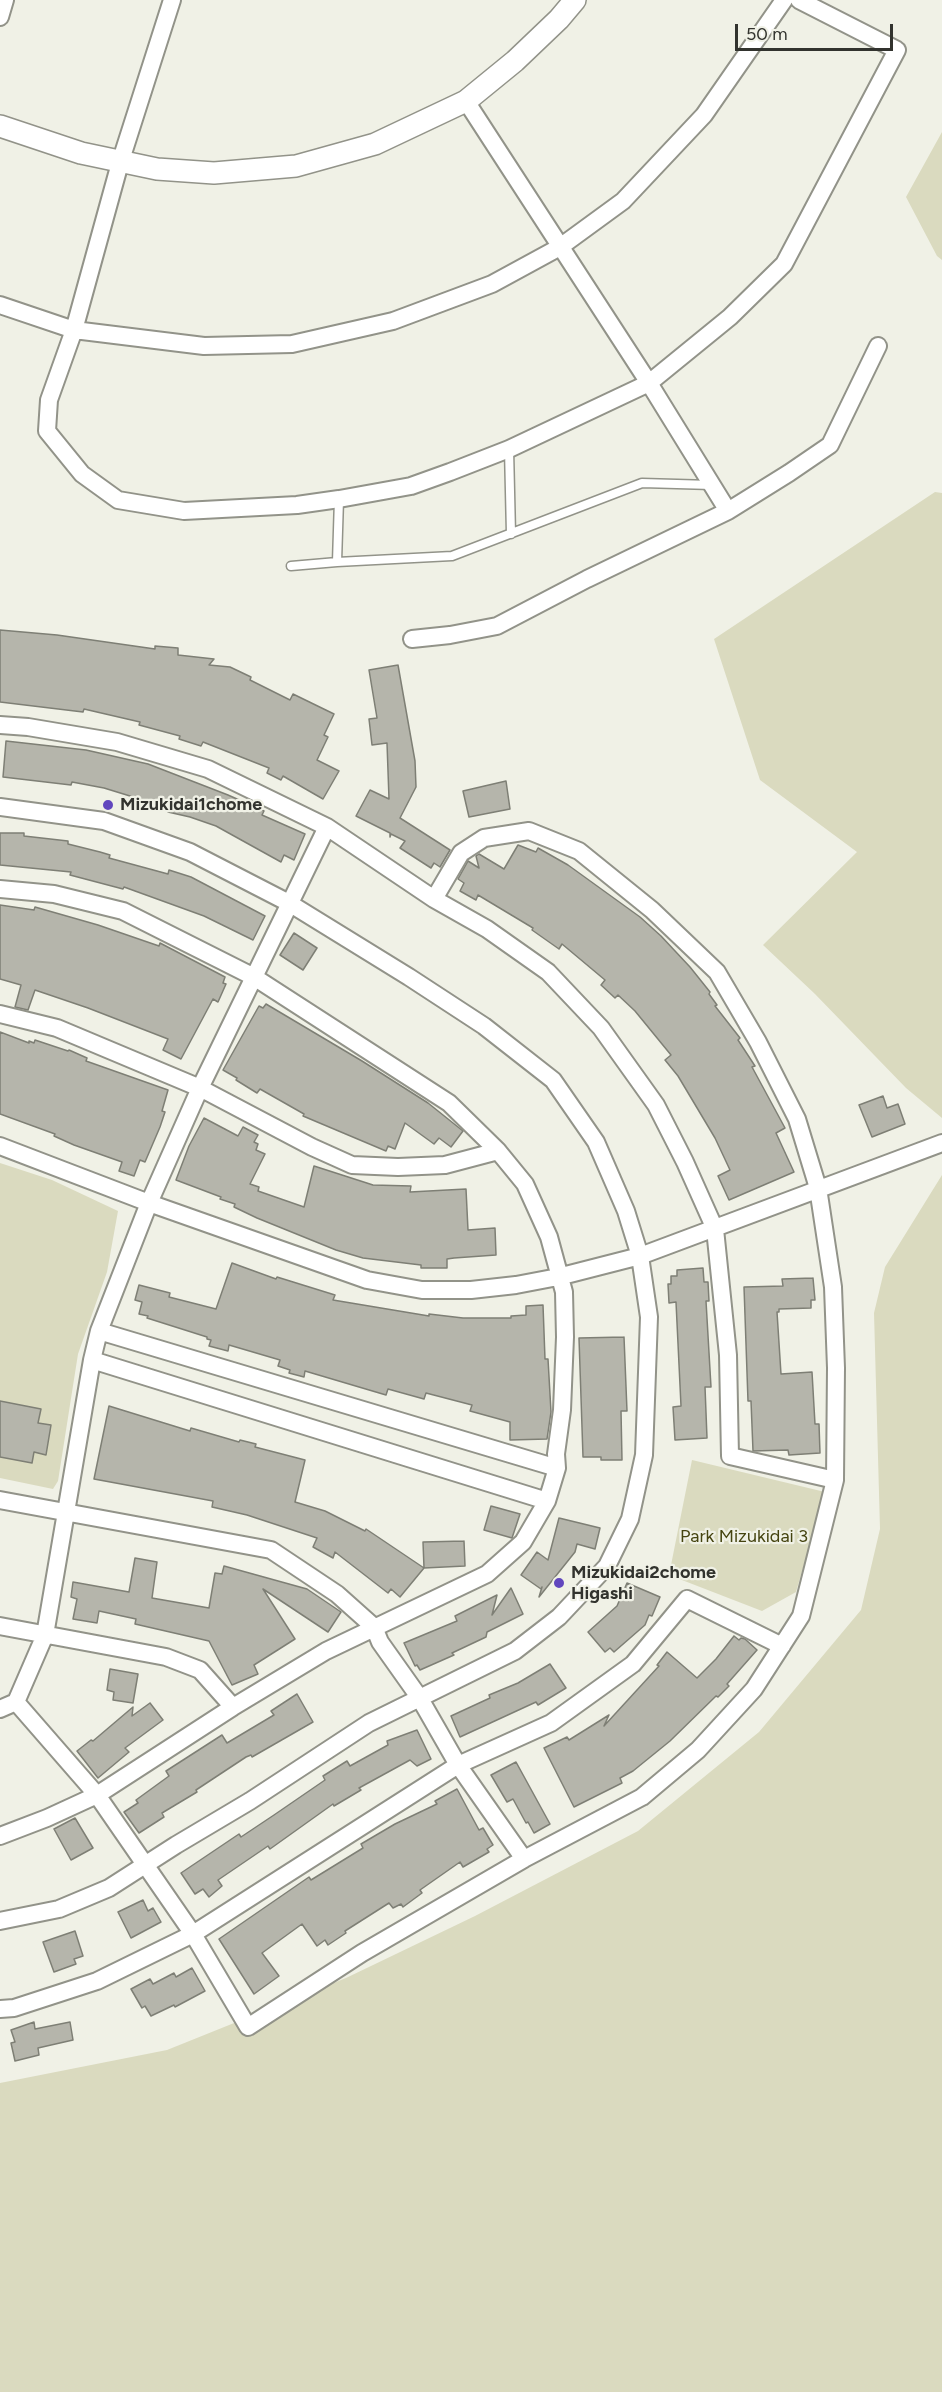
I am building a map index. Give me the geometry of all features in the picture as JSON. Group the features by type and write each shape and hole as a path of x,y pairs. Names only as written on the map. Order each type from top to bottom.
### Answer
{"street":[{"path":"0,17 5,0"},
{"path":"172,0 120,163 74,330 49,400 47,431 82,474 118,500 184,511 297,505 411,486 509,448 649,383 730,317 784,264 897,50 799,0"},
{"path":"0,126 81,153 157,169 214,173 296,166 375,144 466,100 515,62 575,0"},
{"path":"0,304 74,330 204,346 292,344 393,321 492,284 560,247 622,201 663,161 704,115 784,0"},
{"path":"466,100 649,383 728,511"},
{"path":"412,639 497,626 587,579 728,511 830,445 878,346"},
{"path":"0,724 117,742 208,769 327,827 434,899 487,929 548,972 602,1028 656,1105 715,1229 728,1355 730,1456 835,1480"},
{"path":"0,807 104,820 190,852 289,903 484,1026 553,1080 596,1142 626,1211 640,1256 649,1317 644,1455 630,1519 607,1566 559,1617 515,1651 369,1723 250,1801 109,1887 59,1910 0,1921"},
{"path":"0,1709 16,1702 45,1635 92,1360 99,1331 149,1203 200,1088 327,827"},
{"path":"16,1702 97,1795 193,1934 248,2027 362,1953 524,1858 642,1797 698,1750 754,1689 801,1616 835,1480 836,1368 832,1287 818,1188 797,1119 758,1042 717,972 652,910 579,851 529,831 484,838 461,853 434,899"},
{"path":"0,889 54,894 123,911 254,977 315,1014 449,1103 498,1151 525,1184 549,1237 558,1277 564,1292 565,1337 562,1410 556,1454 557,1468 547,1501 523,1542 487,1574 326,1652 233,1707 97,1795 0,1836"},
{"path":"0,1014 57,1028 200,1088 312,1147 352,1165 398,1167 445,1165 498,1151"},
{"path":"0,1146 149,1203 368,1280 422,1290 471,1290 558,1277 640,1256 942,1143"},
{"path":"99,1331 557,1468"},
{"path":"92,1360 547,1501"},
{"path":"0,1500 271,1550 337,1594 374,1627 380,1642 419,1697 459,1765 524,1858"},
{"path":"0,2009 14,2008 97,1981 193,1934 459,1765 551,1723 633,1664 687,1599 782,1646"},
{"path":"0,1626 166,1657 200,1670 233,1707"}],"lane":[{"path":"509,448 511,534"},
{"path":"291,566 452,556 642,483 712,485"},
{"path":"337,562 339,499"}],"green space":[{"path":"942,132 942,260 937,256 906,197"},
{"path":"935,492 942,493 942,1118 906,1088 815,994 763,945 857,852 760,780 714,639"},
{"path":"0,1163 52,1180 118,1211 107,1272 78,1354 58,1481 53,1489 0,1478"},
{"path":"942,1175 942,2392 0,2392 0,2083 167,2050 346,1978 475,1916 638,1831 759,1732 861,1610 880,1529 874,1313 885,1267"},
{"name":"Park Mizukidai 3","path":"692,1460 825,1492 796,1592 762,1611 669,1575"}],"building":[{"path":"0,630 57,635 155,649 155,646 178,648 178,655 214,659 209,665 230,667 290,700 293,694 334,714 324,735 328,737 317,760 339,771 323,799 283,776 281,780 267,773 269,768 203,742 201,746 179,739 180,736 139,725 140,722 84,709 83,712 0,702"},
{"path":"398,665 415,761 416,787 400,818 450,850 440,867 434,863 431,868 400,848 405,841 391,834 390,837 390,833 356,816 370,790 389,799 387,743 372,745 369,719 377,718 369,670"},
{"path":"6,741 86,750 148,764 264,811 262,815 305,834 294,860 284,855 281,862 216,826 168,812 169,808 104,788 72,782 71,785 3,777"},
{"path":"506,781 510,809 469,817 463,791"},
{"path":"0,833 24,833 24,836 68,841 68,844 110,855 109,858 168,874 169,870 191,877 265,916 253,940 204,916 124,887 123,889 70,875 71,872 0,865"},
{"path":"518,845 536,852 538,848 568,865 640,917 690,967 710,992 709,994 717,1005 715,1006 740,1038 738,1040 755,1066 752,1067 785,1128 776,1133 794,1172 729,1200 718,1176 730,1170 715,1138 678,1076 665,1060 671,1055 635,1011 618,995 615,998 601,985 605,980 562,944 559,949 532,930 533,928 478,895 476,900 460,891 464,883 458,879 468,861 479,868 476,856 479,854 504,869"},
{"path":"0,905 34,910 35,907 159,946 160,943 225,977 223,983 226,984 218,1002 213,999 181,1059 163,1050 168,1039 35,990 28,1010 15,1007 21,985 0,979"},
{"path":"294,933 317,948 303,970 280,955"},
{"path":"266,1004 428,1103 463,1131 451,1147 439,1138 434,1144 405,1123 395,1149 388,1146 386,1151 303,1116 304,1114 260,1089 257,1093 236,1080 237,1078 223,1070 259,1006 263,1008"},
{"path":"0,1032 29,1043 29,1041 34,1043 35,1040 69,1050 87,1058 86,1061 168,1090 160,1127 145,1162 140,1160 134,1176 119,1171 122,1162 0,1114"},
{"path":"883,1096 887,1108 898,1104 905,1124 872,1137 859,1105"},
{"path":"204,1118 238,1136 243,1127 258,1135 254,1142 258,1144 256,1150 265,1154 250,1184 259,1187 258,1191 304,1207 314,1166 373,1185 411,1186 410,1192 466,1189 468,1230 495,1228 496,1255 447,1259 447,1268 421,1268 421,1265 363,1258 336,1250 257,1218 234,1207 235,1204 220,1199 221,1197 176,1180 189,1146"},
{"path":"232,1263 276,1279 277,1277 335,1295 333,1300 429,1316 429,1314 463,1318 511,1318 511,1316 526,1315 526,1306 543,1305 545,1359 548,1359 551,1412 547,1439 510,1440 510,1422 470,1411 472,1405 426,1393 424,1399 388,1389 386,1395 305,1371 304,1377 289,1373 290,1370 278,1366 280,1360 229,1345 228,1351 209,1346 211,1340 207,1337 139,1314 142,1302 135,1300 139,1285 170,1293 169,1297 216,1309"},
{"path":"703,1268 704,1282 708,1282 709,1301 706,1301 711,1387 705,1387 707,1438 675,1440 673,1407 681,1406 676,1302 669,1303 668,1284 671,1284 671,1276 677,1276 677,1270"},
{"path":"813,1278 815,1300 811,1300 811,1308 779,1309 777,1312 781,1374 812,1372 815,1424 819,1424 820,1453 789,1455 788,1450 753,1451 751,1401 748,1401 744,1287 783,1286 782,1279"},
{"path":"624,1337 627,1411 621,1411 622,1460 583,1457 579,1338"},
{"path":"0,1401 41,1409 38,1423 51,1425 46,1455 34,1452 32,1463 0,1457"},
{"path":"109,1406 190,1431 191,1428 239,1442 240,1440 256,1444 255,1447 305,1460 295,1502 325,1511 365,1531 366,1529 424,1568 400,1597 391,1589 388,1593 335,1552 333,1558 313,1547 317,1538 247,1515 212,1507 213,1501 94,1479"},
{"path":"491,1506 520,1514 512,1538 484,1530"},
{"path":"559,1518 600,1528 595,1549 577,1544 575,1552 539,1597 542,1587 541,1589 521,1575 537,1552 548,1560"},
{"path":"464,1541 465,1566 424,1568 423,1542"},
{"path":"135,1558 157,1562 152,1598 209,1608 215,1573 222,1574 224,1566 307,1589 341,1612 328,1632 263,1589 295,1639 254,1665 258,1674 232,1685 209,1641 135,1624 136,1619 99,1611 97,1623 73,1619 77,1599 71,1597 73,1582 129,1592"},
{"path":"627,1583 660,1597 652,1616 649,1615 645,1625 614,1652 610,1648 605,1652 588,1632 617,1606"},
{"path":"511,1588 523,1614 487,1632 486,1637 452,1653 454,1655 420,1670 417,1665 415,1666 404,1643 457,1621 455,1616 497,1595 492,1615"},
{"path":"734,1636 739,1640 745,1639 757,1650 727,1684 729,1686 670,1741 633,1771 620,1778 622,1783 574,1807 544,1748 567,1737 569,1740 609,1715 604,1726 659,1666 657,1665 667,1652 697,1678"},
{"path":"550,1664 566,1688 538,1705 536,1702 460,1737 451,1716 490,1698 489,1695 518,1683"},
{"path":"110,1669 138,1674 133,1703 113,1700 114,1692 107,1690"},
{"path":"297,1694 313,1722 252,1757 251,1755 246,1757 196,1790 197,1792 162,1813 164,1817 139,1833 124,1812 138,1803 136,1800 169,1776 166,1771 222,1735 227,1743 274,1715 271,1711"},
{"path":"150,1703 163,1720 125,1748 129,1752 98,1778 77,1751 91,1740 93,1741 133,1707 132,1716"},
{"path":"417,1730 431,1759 417,1766 410,1760 359,1788 361,1790 334,1806 333,1804 270,1849 268,1846 218,1880 222,1886 209,1897 203,1889 195,1894 181,1873 239,1834 241,1837 274,1815 325,1780 323,1776 347,1761 350,1766 388,1745 387,1741"},
{"path":"516,1762 550,1824 534,1833 513,1799 507,1802 491,1775"},
{"path":"457,1789 479,1830 483,1828 493,1845 487,1849 489,1852 463,1867 460,1862 420,1890 422,1893 403,1907 401,1904 393,1908 389,1903 345,1931 346,1933 328,1945 325,1940 317,1946 302,1924 262,1953 279,1976 254,1994 219,1939 309,1877 311,1880 363,1848 361,1844 395,1824 437,1804 435,1801"},
{"path":"75,1818 93,1848 71,1860 54,1829"},
{"path":"143,1900 148,1911 153,1908 161,1922 131,1938 118,1912"},
{"path":"75,1931 83,1956 74,1959 76,1964 54,1972 43,1942"},
{"path":"192,1968 205,1991 175,2007 174,2005 151,2016 145,2006 142,2008 131,1989 150,1979 153,1984 174,1973 176,1977"},
{"path":"34,2022 35,2029 70,2022 73,2040 38,2048 39,2055 15,2061 11,2043 15,2042 11,2030"}],"place":[{"name":"Mizukidai1chome","path":"108,805"},
{"name":"Mizukidai2chome Higashi","path":"559,1583"}]}
